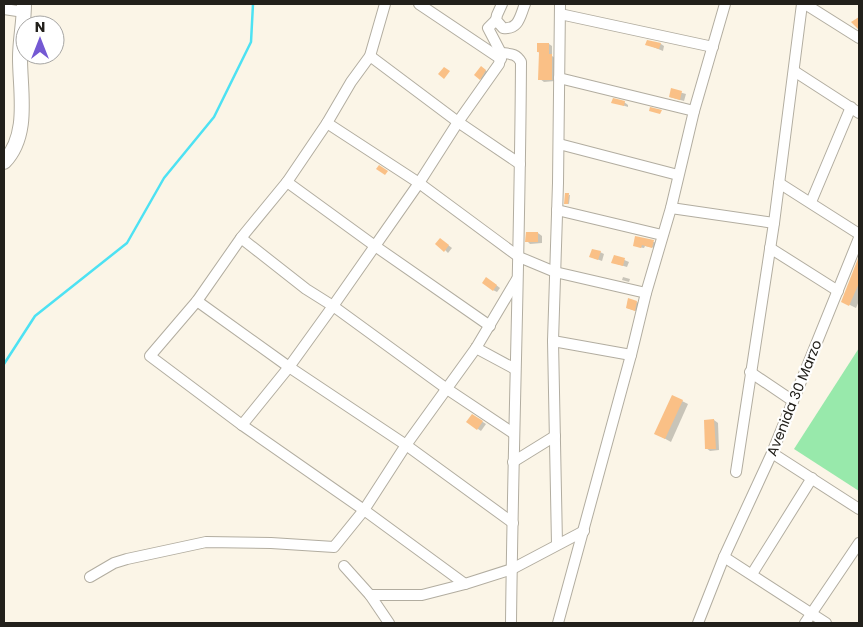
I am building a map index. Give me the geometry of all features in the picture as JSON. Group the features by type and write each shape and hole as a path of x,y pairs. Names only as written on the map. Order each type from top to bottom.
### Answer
{"street":[{"path":"386,4 370,56 351,82 327,123 287,182 241,238 197,301 150,356 242,425 466,584"},
{"path":"419,4 501,56 514,54 521,62 511,623"},
{"path":"497,23 497,15 502,4"},
{"path":"497,23 503,28 515,27 525,4"},
{"path":"558,623 646,293 671,208 694,111 725,4"},
{"path":"736,472 774,223 803,4 859,38"},
{"path":"4,9 24,8 20,56 21,119 17,144 4,162"},
{"path":"557,544 553,341 559,144 560,9 713,47"},
{"path":"242,425 333,306 499,64 501,56 488,28 497,23"},
{"path":"370,56 458,122 520,164"},
{"path":"794,71 855,110 811,202"},
{"path":"559,78 694,111"},
{"path":"327,123 419,183 519,257 554,272 646,293"},
{"path":"559,144 678,175"},
{"path":"287,182 490,326"},
{"path":"779,183 859,234"},
{"path":"671,208 774,223"},
{"path":"557,210 662,235"},
{"path":"241,238 306,289 333,306 447,389 513,433"},
{"name":"Avenida 30 Marzo","path":"698,623 724,557 772,453 859,238"},
{"path":"770,248 838,291"},
{"path":"90,577 114,563 127,559 206,542 271,543 334,547 364,510 406,445 476,348 518,278"},
{"path":"197,301 288,367 406,445 513,523"},
{"path":"553,341 631,355"},
{"path":"476,348 515,369"},
{"path":"750,372 793,401"},
{"path":"513,462 555,436"},
{"path":"772,453 859,509"},
{"path":"752,574 812,478"},
{"path":"370,595 422,595 466,584 512,569 584,531"},
{"path":"805,623 859,543"},
{"path":"724,557 826,623"},
{"path":"344,566 370,595 389,623"}],"green space":[{"path":"859,348 859,491 794,449"}],"building":[{"path":"859,17 859,30 851,22"},
{"path":"647,40 661,43 659,49 645,45"},
{"path":"537,43 549,43 549,54 552,54 552,80 538,80 539,52 537,52"},
{"path":"481,66 486,70 480,80 474,75"},
{"path":"444,67 450,71 444,79 438,74"},
{"path":"671,88 682,91 680,100 669,97"},
{"path":"613,98 625,101 624,106 611,103"},
{"path":"650,107 662,110 660,114 649,111"},
{"path":"379,165 388,171 385,175 376,169"},
{"path":"565,193 569,193 568,204 564,204"},
{"path":"526,232 538,232 538,242 525,242"},
{"path":"635,236 654,240 652,248 642,245 641,248 633,246"},
{"path":"440,238 449,245 444,252 435,244"},
{"path":"592,249 601,251 598,260 589,257"},
{"path":"614,255 625,258 623,266 611,263"},
{"path":"859,256 859,283 849,306 841,302"},
{"path":"486,277 497,285 493,291 482,283"},
{"path":"628,298 637,301 635,311 626,308"},
{"path":"672,395 683,400 665,439 654,434"},
{"path":"472,414 483,421 477,430 466,422"},
{"path":"714,419 716,449 705,449 704,420"}],"waterway":[{"path":"4,364 35,316 127,243 164,178 214,117 251,42 253,4"}]}
